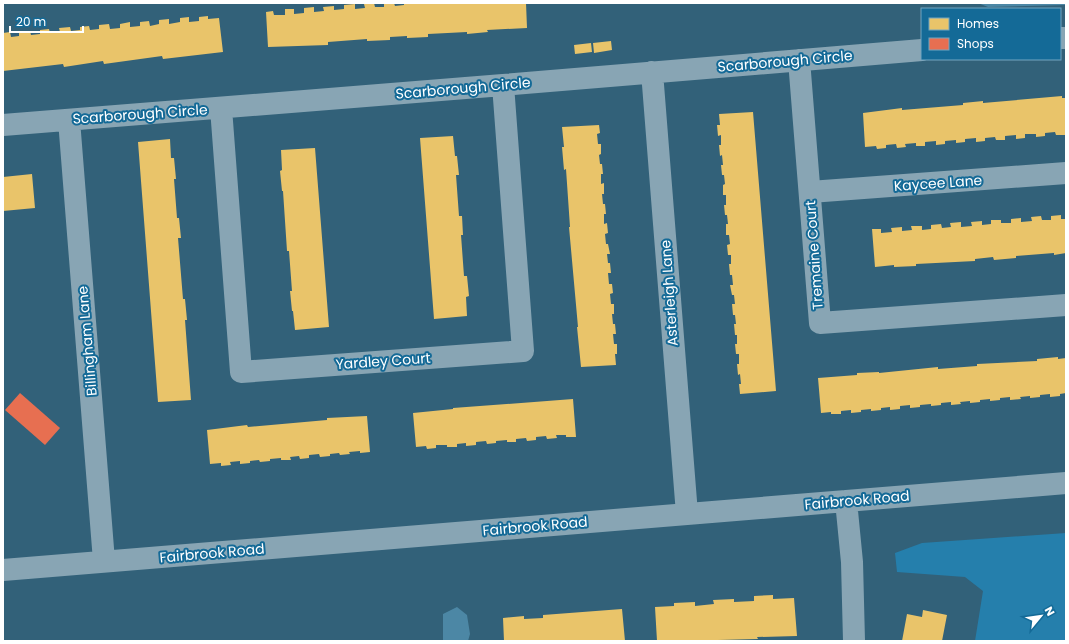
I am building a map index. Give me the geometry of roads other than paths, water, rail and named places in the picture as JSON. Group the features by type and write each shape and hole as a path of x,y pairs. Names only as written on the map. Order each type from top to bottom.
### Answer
{"street":[{"name":"Scarborough Circle","path":"3,125 921,50"},
{"name":"Tremaine Court","path":"799,60 820,323 1066,305"},
{"name":"Asterleigh Lane","path":"652,72 686,514"},
{"name":"Yardley Court","path":"221,108 241,372 523,351 503,85"},
{"name":"Billingham Lane","path":"70,120 104,562"},
{"name":"Kaycee Lane","path":"810,192 1066,173"},
{"name":"Fairbrook Road","path":"3,570 1066,483"},
{"path":"846,501 852,562 854,641"}]}
